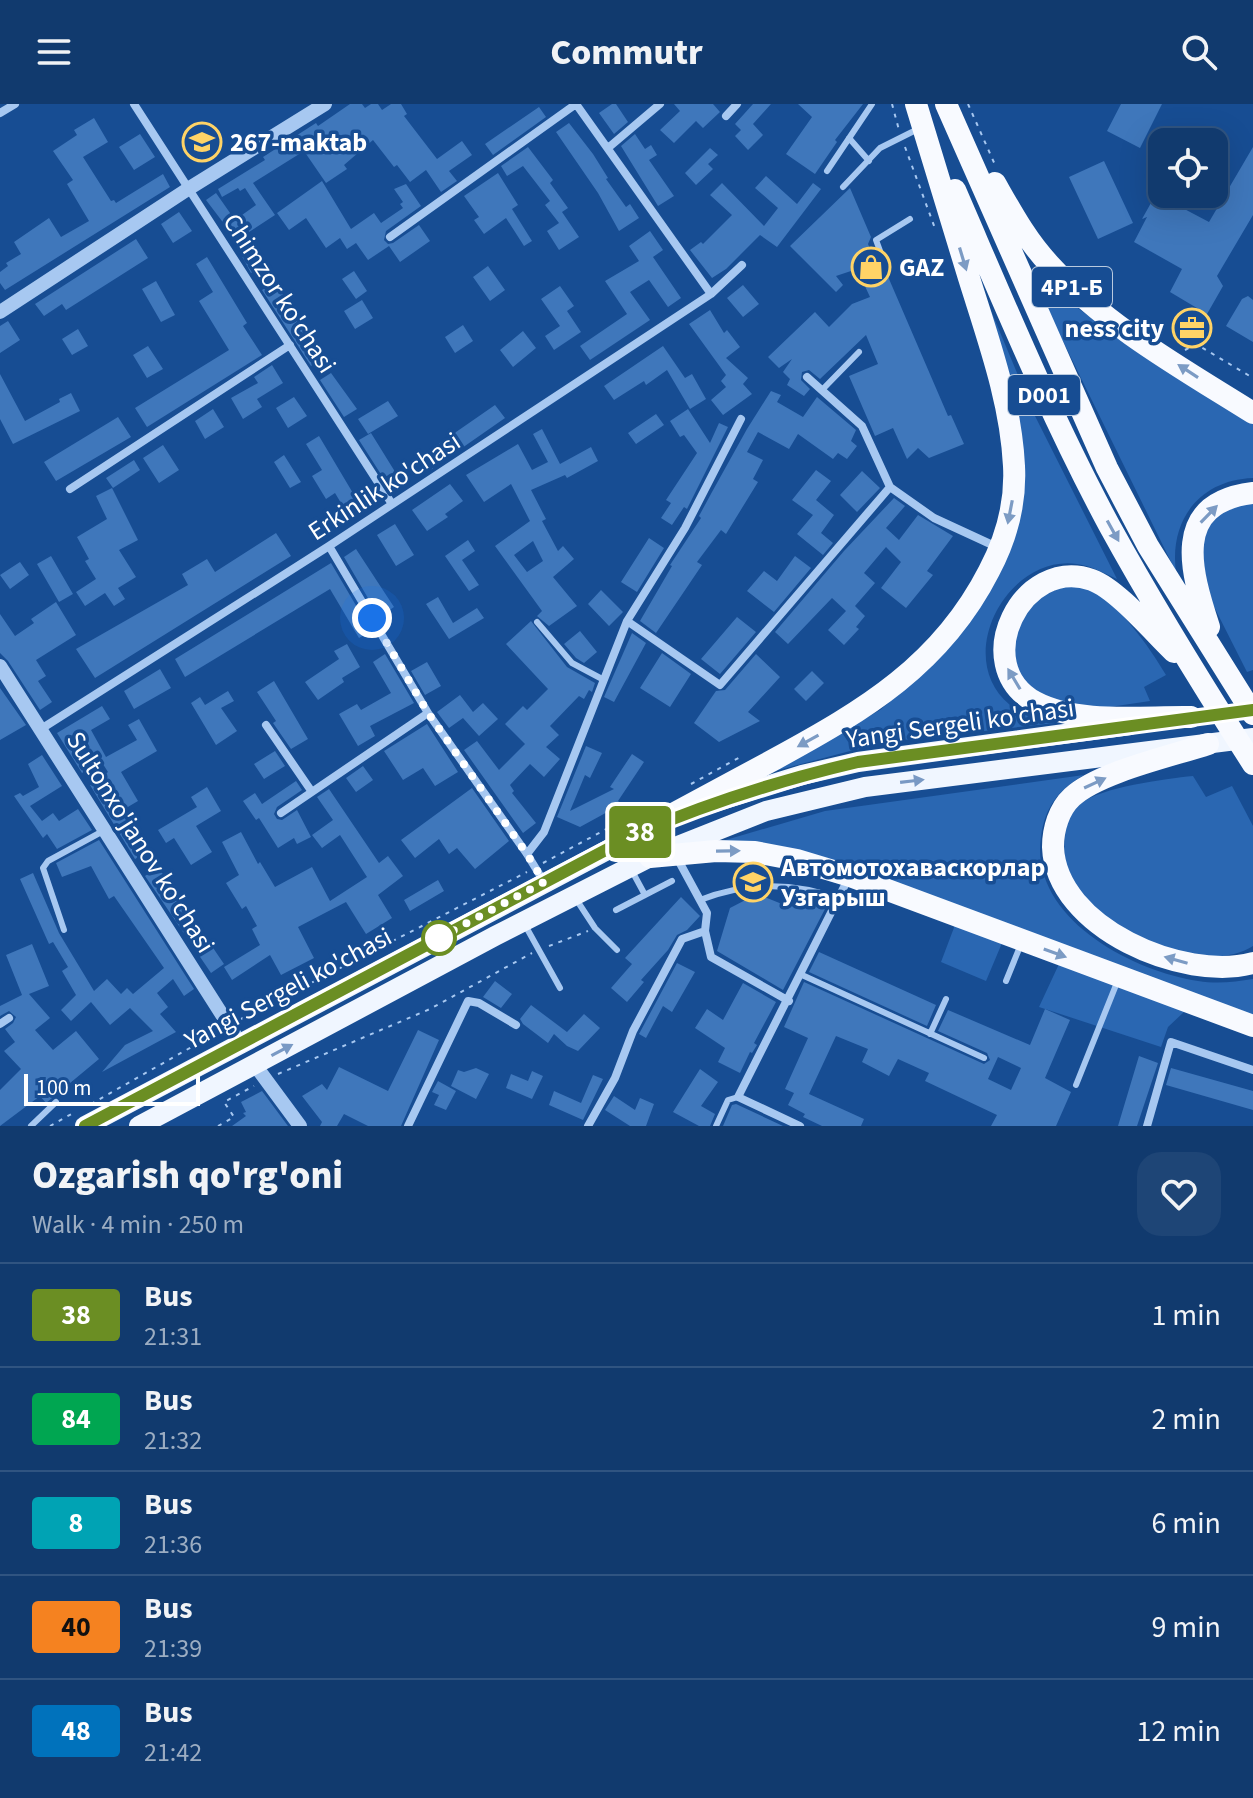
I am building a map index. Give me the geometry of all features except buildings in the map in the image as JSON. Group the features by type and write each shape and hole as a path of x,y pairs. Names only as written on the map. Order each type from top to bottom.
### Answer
{"highway":[{"path":"635,824 826,731 882,696 915,669 959,622 1000,549 1014,488 1010,430 993,355 917,104"},
{"name":"D001","path":"917,104 1061,431 1110,526 1195,673 1253,764"},
{"name":"D001","path":"948,104 1107,468 1148,546 1253,712"},
{"name":"4Р1-Б","path":"948,104 1010,210 1048,264 1087,302 1253,413"},
{"path":"1223,666 1196,589 1191,549 1198,526 1208,512 1222,502 1253,493"},
{"path":"1191,717 1101,717 1043,705 1028,697 1012,681 1005,659 1005,638 1013,614 1032,591 1055,579 1086,578 1099,583 1125,604 1195,673"},
{"path":"1208,744 1105,778 1082,789 1060,813 1054,836 1054,856 1062,879 1075,901 1096,923 1123,938 1182,962 1223,967 1253,963"},
{"path":"640,863 673,851 755,852 797,860 850,876 1253,1026"}],"main road":[{"name":"Yangi Sergeli ko'chasi","path":"82,1115 635,824 858,762 1191,717 1253,712"},
{"name":"Yangi Sergeli ko'chasi","path":"673,851 766,811 865,787 1253,738"},
{"name":"Yangi Sergeli ko'chasi","path":"139,1126 260,1072 523,922 640,863"}],"street":[{"path":"0,113 15,104"},
{"name":"Chimzor ko'chasi","path":"134,104 392,504"},
{"path":"0,312 325,104"},
{"path":"390,237 576,104 711,294"},
{"path":"608,148 660,104"},
{"path":"726,116 737,104"},
{"name":"Erkinlik ko'chasi","path":"41,729 329,546 711,294 742,265"},
{"path":"70,489 290,345"},
{"path":"807,377 862,426 890,487 934,518 1000,549"},
{"path":"527,854 544,832 627,621 685,528 741,419"},
{"path":"627,621 720,685 890,487"},
{"path":"329,546 428,713 540,875"},
{"name":"Sultonxo'janov ko'chasi","path":"0,666 234,1035"},
{"path":"281,813 428,713"},
{"path":"266,725 312,792"},
{"path":"673,851 707,913 705,931 711,957 789,1001"},
{"path":"800,1126 738,1097 850,876"},
{"path":"588,1126 615,1078 633,1031 682,939 705,931"},
{"path":"408,1126 468,1001 479,1003 516,1025"},
{"path":"0,1024 9,1018"},
{"path":"1147,1126 1171,1042 1253,1070"},
{"path":"260,1072 300,1126"}],"lane":[{"path":"827,171 872,104"},
{"path":"843,187 880,148 923,127"},
{"path":"849,138 869,161"},
{"path":"883,259 876,240 910,219"},
{"path":"822,390 859,352"},
{"path":"537,622 572,663 604,680"},
{"path":"64,930 43,868 48,861 105,830"},
{"path":"640,863 645,895"},
{"path":"616,910 672,881"},
{"path":"700,900 728,889 757,885 792,886 839,899"},
{"path":"574,896 595,928 617,950"},
{"path":"523,922 560,988"},
{"path":"1006,981 1023,941"},
{"path":"802,975 984,1058"},
{"path":"1076,1085 1120,977"},
{"path":"930,1034 946,999"},
{"path":"716,1126 728,1100 738,1097"},
{"path":"31,1126 56,1102"}],"path":[{"path":"892,104 936,231"},
{"path":"968,104 997,170"},
{"path":"1178,348 1187,351 1196,344 1253,378"},
{"path":"683,788 743,756"},
{"path":"50,1126 82,1115 635,824"},
{"path":"218,1126 234,1117 224,1102 260,1072 430,1009 537,951 595,928"}],"shaded area":[{"path":"1041,268 1079,309 1253,422 1253,478 1217,486 1192,507 1177,536 1176,572 1031,276"},
{"path":"974,270 1035,416 1117,579 1082,565 1052,565 1029,575 1010,592 996,613 987,637 986,662 993,685 1015,709 1055,723 903,740 771,772 880,710 931,667 975,613 1019,518"},
{"path":"1253,502 1253,670 1247,672 1200,579 1204,532 1224,509"},
{"path":"1066,585 1083,587 1097,594 1120,613 1142,638 1166,675 1144,687 1150,701 1103,708 1061,703 1024,685 1009,646 1027,603"},
{"path":"1084,775 1054,800 1043,826 1042,866 1051,892 1068,915 1090,935 1144,966 1205,982 1253,979 1253,1019 1170,988 712,844 825,811"},
{"path":"1193,776 1206,797 1232,786 1253,826 1253,946 1232,954 1208,956 1182,953 1130,933 1088,901 1074,884 1065,861 1066,828 1080,804 1118,788"},
{"path":"955,925 1002,943 986,981 941,962"},
{"path":"1059,964 1185,1011 1168,1027 1161,1047 1039,1007"}],"bus line":[{"name":"38","path":"85,1126 636,834 691,810 802,775 858,762 1253,710"}],"place":[{"name":"267-maktab","path":"202,142"},
{"name":"GAZ","path":"871,267"},
{"name":"ness city","path":"1192,328"},
{"name":"Автомотохаваскорлар Узгарыш","path":"753,882"}],"route":[{"path":"372,618 428,713 544,882 439,938"}]}
